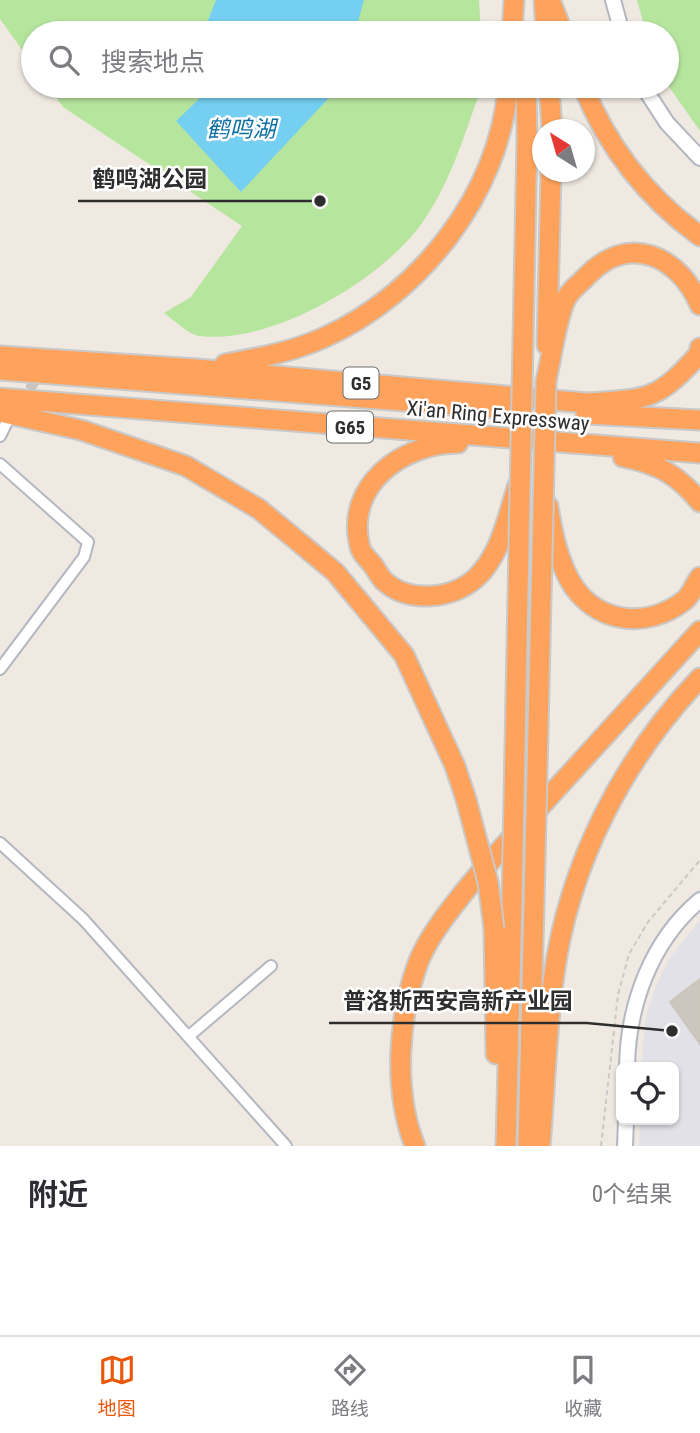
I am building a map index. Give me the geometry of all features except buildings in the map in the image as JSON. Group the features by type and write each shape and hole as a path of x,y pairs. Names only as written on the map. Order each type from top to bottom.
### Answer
{"highway":[{"path":"513,21 514,0"},
{"path":"524,0 525,21"},
{"path":"544,0 545,21"},
{"path":"550,0 558,21"},
{"path":"197,369 273,356 323,338 379,307 454,230 478,189 497,147 506,98"},
{"path":"506,1146 526,98"},
{"path":"550,98 551,119"},
{"path":"588,98 594,115 623,164 668,213 700,236"},
{"path":"528,1146 551,182"},
{"path":"546,381 567,297 600,262 638,252 662,259 690,282 700,305"},
{"name":"G5","path":"0,356 197,369 587,403 642,399 672,384 699,354 700,348"},
{"name":"Xi'an Ring Expressway","path":"0,370 369,401 700,420"},
{"name":"Xi'an Ring Expressway","path":"0,398 558,444 700,453"},
{"path":"4,417 81,430 186,466 259,509 335,572 404,655 455,766 488,882 494,929 497,1146"},
{"path":"520,477 500,540 478,576 451,594 416,596 385,582 360,548 358,509 374,476 408,454 447,443 558,444 642,461 681,479 700,502"},
{"path":"544,484 555,543 570,580 591,605 613,617 645,620 685,599 700,577"},
{"path":"415,1146 402,1080 403,1021 419,961 452,909 500,851 700,631"},
{"path":"540,1146 554,974 576,876 610,800 700,678"}],"street":[{"path":"613,0 619,21"},
{"path":"651,98 667,123 700,158"},
{"path":"0,436 4,417"},
{"path":"0,464 88,542 84,558 0,669"},
{"path":"0,844 83,919 131,976 189,1036 286,1146"},
{"path":"628,1062 633,1012 650,966 675,926 700,900"},
{"path":"189,1036 271,966"},
{"path":"625,1146 626,1125"}],"shaded area":[{"path":"700,920 700,1146 639,1146 640,1125 679,1125 679,1062 642,1062 646,1017 655,988 669,959"}],"green space":[{"path":"0,0 479,0 480,21 21,21 21,48 0,19"},
{"path":"637,0 700,0 700,131 677,98 679,98 679,21 643,21"},
{"path":"57,98 478,98 441,191 422,223 404,245 353,286 323,304 259,330 228,336 196,335 164,313 191,297 242,226 63,107"}],"water":[{"path":"216,0 364,0 358,21 208,21"},
{"name":"鹤鸣湖","path":"329,98 241,192 176,121 198,100"}],"tunnel":[{"path":"21,402 41,372"}],"place":[{"name":"鹤鸣湖公园","path":"320,201"},
{"name":"普洛斯西安高新产业园","path":"672,1031"}]}
